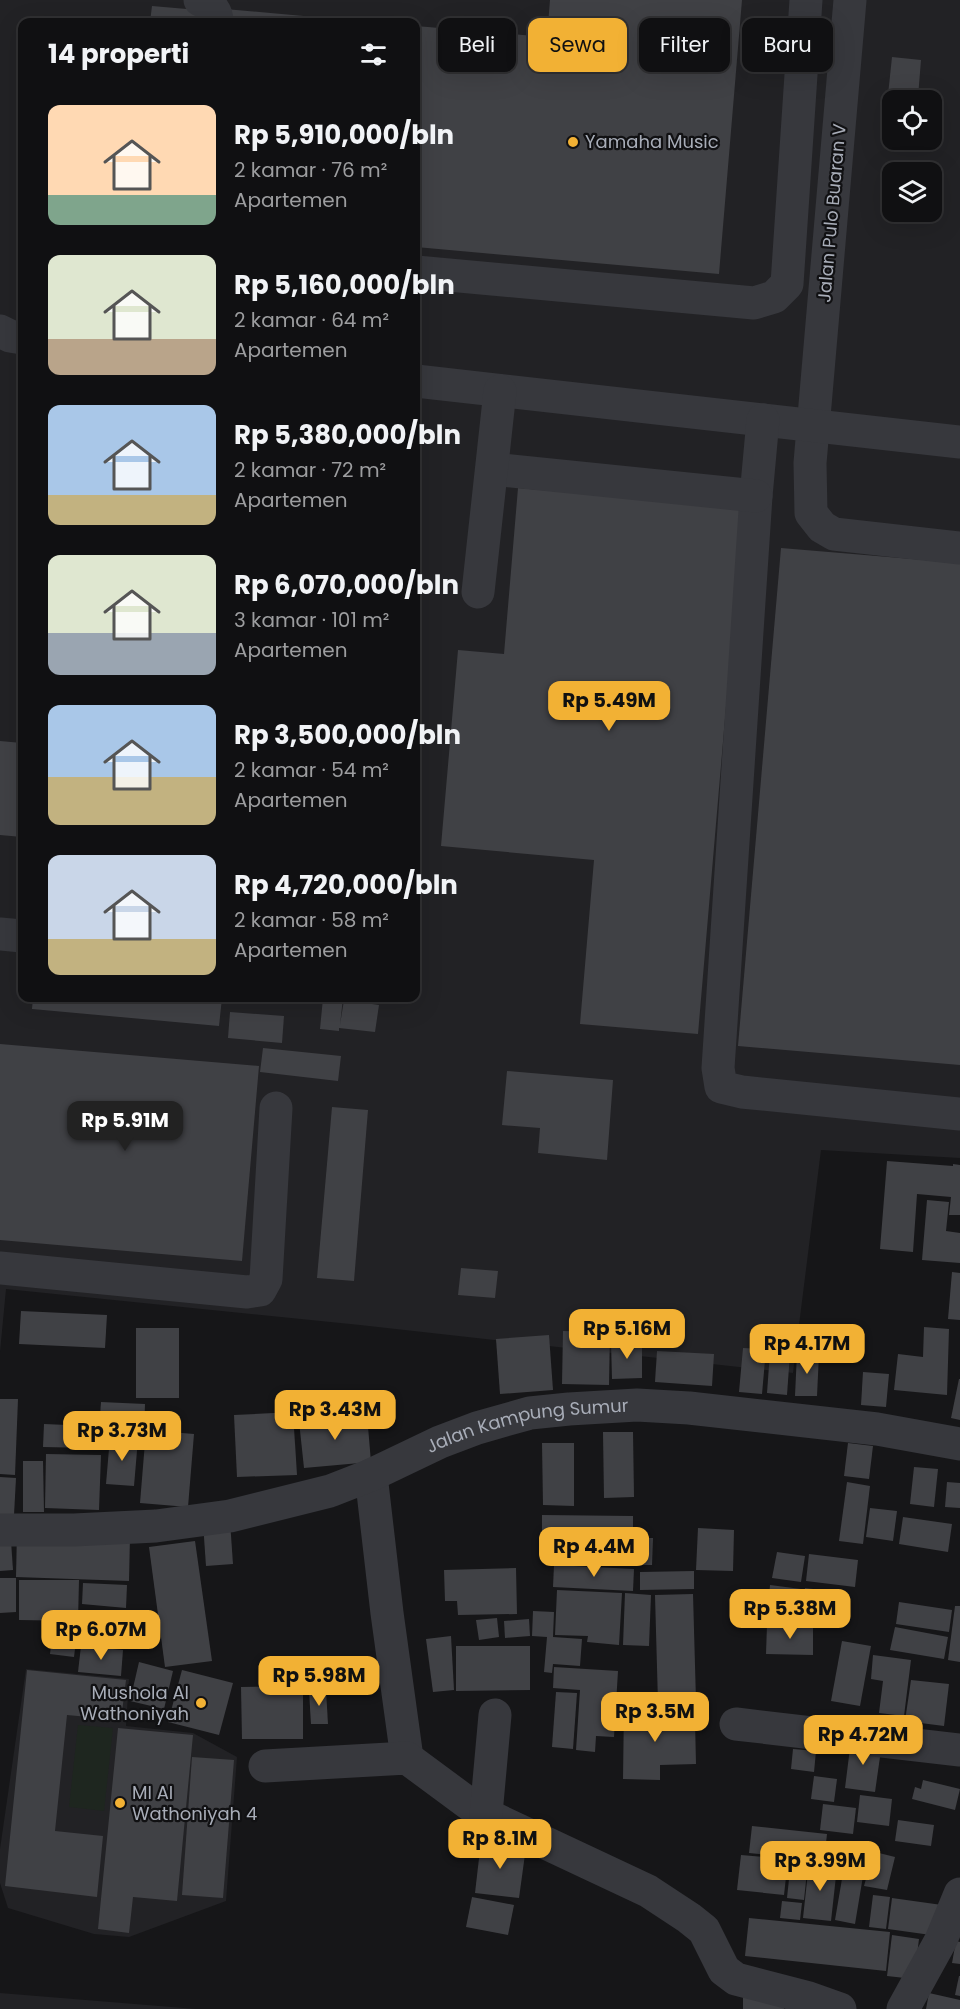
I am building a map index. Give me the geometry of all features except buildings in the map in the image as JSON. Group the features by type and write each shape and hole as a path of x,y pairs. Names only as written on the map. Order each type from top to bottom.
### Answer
{"street":[{"path":"200,0 211,5 217,18"},
{"path":"420,272 754,303 774,297 787,284 806,0"},
{"name":"Jalan Pulo Buaran V","path":"850,0 810,463 811,513 822,526 834,534 960,549"},
{"path":"420,381 960,442"},
{"path":"478,592 500,391"},
{"path":"763,420 718,1068 721,1087 742,1092 960,1114"},
{"path":"492,469 756,496"},
{"path":"0,934 18,936"},
{"path":"0,1268 247,1292 260,1290 266,1279 276,1108"},
{"name":"Jalan Kampung Sumur","path":"0,1530 74,1530 156,1526 230,1516 330,1491 371,1475 440,1442 477,1428 530,1413 637,1405 690,1408 877,1430 960,1444"},
{"path":"371,1475 407,1758"},
{"path":"486,1814 495,1715"},
{"path":"736,1724 960,1750"},
{"path":"265,1766 407,1758 486,1814 648,1891 704,1930 724,1970 736,1979 809,1998 840,2009"},
{"path":"903,2009 941,1940 960,1895"}],"shaded area":[{"path":"0,0 960,0 960,1158 821,1150 793,1373 6,1289 0,1352"},
{"name":"MI Al Wathoniyah 4","path":"26,1669 129,1679 126,1726 193,1733 237,1757 226,1901 129,1937 94,1934 8,1908 0,1883 0,1849"},
{"path":"78,1725 113,1728 104,1811 69,1807"},
{"path":"0,1993 196,2009 0,2009"}],"place":[{"name":"Yamaha Music","path":"573,142"},
{"name":"Mushola Al Wathoniyah","path":"201,1703"},
{"name":"MI Al Wathoniyah 4","path":"120,1803"}]}
